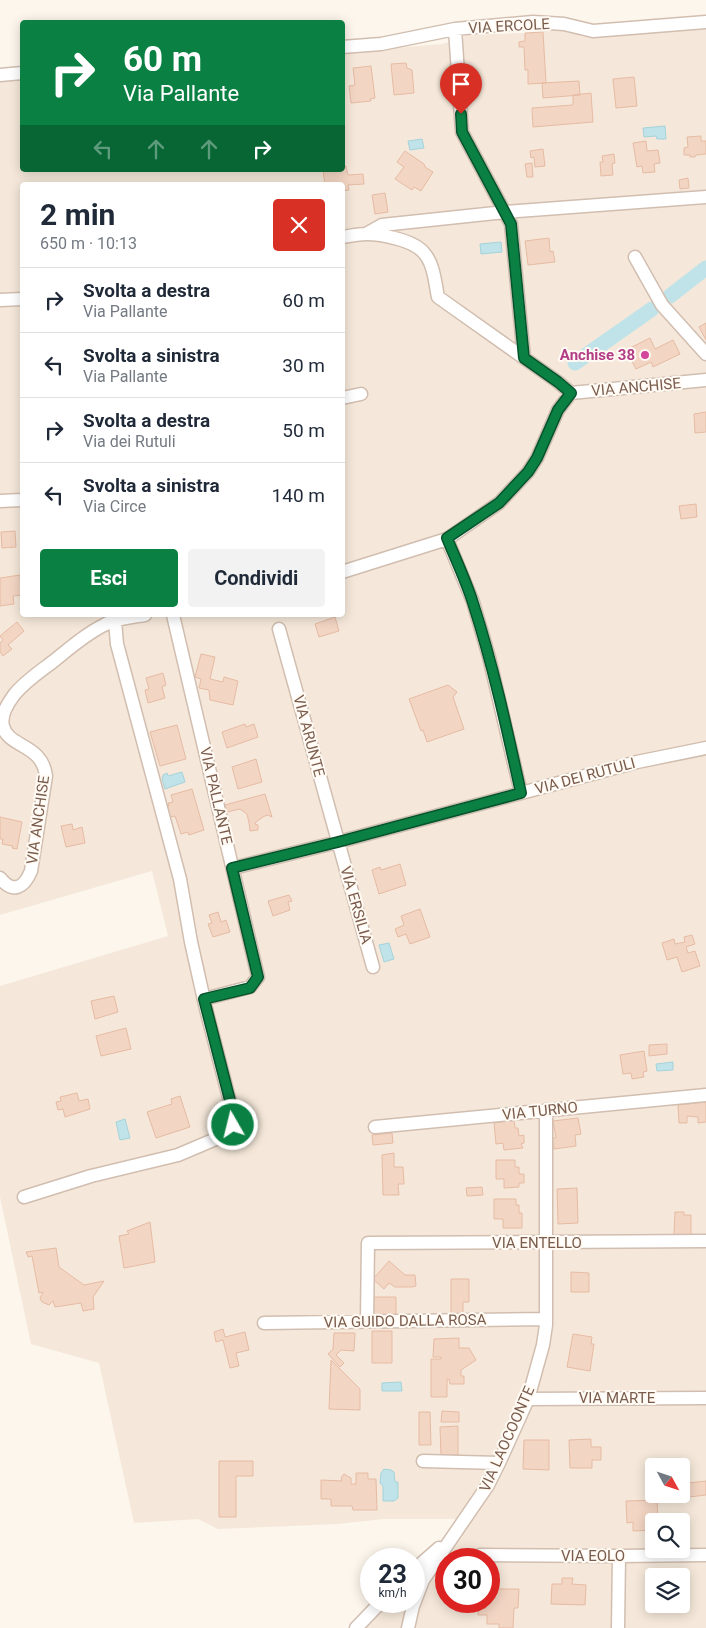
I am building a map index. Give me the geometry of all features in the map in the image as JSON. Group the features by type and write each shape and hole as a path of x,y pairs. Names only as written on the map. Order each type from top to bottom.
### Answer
{"street":[{"name":"VIA ERCOLE","path":"345,47 381,44 455,28 533,22 564,24 593,31 706,22"},
{"path":"455,28 462,132 511,224 524,358"},
{"path":"0,75 20,73"},
{"path":"366,234 382,225 505,212 706,197"},
{"path":"345,236 366,234 405,241 421,250 425,253 433,271 438,297 571,393"},
{"path":"635,257 662,305 706,354"},
{"path":"0,300 20,298"},
{"name":"VIA ANCHISE","path":"345,571 447,538 499,503 528,472 537,458 558,410 571,393 706,380"},
{"path":"345,397 361,394"},
{"path":"0,501 20,500"},
{"path":"447,538 473,602 521,793"},
{"name":"VIA ANCHISE","path":"0,878 7,886 12,888 19,887 27,880 31,871 46,776 45,767 38,757 7,734 3,728 2,720 5,710 14,695 28,681 79,640 106,624 135,617"},
{"name":"VIA PALLANTE","path":"172,617 258,977 250,988 204,999"},
{"path":"24,1197 90,1176 178,1155 225,1135 235,1120 191,942 180,878 118,644 115,621"},
{"name":"VIA ARUNTE","path":"279,629 338,842"},
{"name":"VIA DEI RUTULI","path":"232,868 338,842 637,762 706,748"},
{"name":"VIA ERSILIA","path":"338,842 373,967"},
{"name":"VIA TURNO","path":"375,1127 706,1095"},
{"name":"VIA LAOCOONTE","path":"408,1628 413,1606 423,1580 488,1486 499,1463 528,1399 543,1344 546,1320 547,1243 546,1110"},
{"name":"VIA ENTELLO","path":"368,1322 368,1243 706,1241"},
{"name":"VIA GUIDO DALLA ROSA","path":"264,1323 546,1320"},
{"name":"VIA MARTE","path":"528,1399 706,1398"},
{"path":"423,1462 499,1463"},
{"path":"425,1560 454,1534"},
{"name":"VIA EOLO","path":"500,1555 706,1555"},
{"path":"618,1628 619,1556"},
{"path":"356,1628 370,1613"}],"shaded area":[{"path":"563,28 583,37 706,28 706,1628 362,1628 377,1613 425,1613 425,1563 435,1549 435,1613 500,1613 500,1548 436,1548 457,1519 384,1519 337,1524 218,1529 198,1519 134,1523 99,1363 31,1344 0,1197 0,986 168,936 152,871 0,915 0,80 20,78 20,172 345,172 345,52 443,44 469,35 525,33"}],"water":[{"path":"665,126 666,139 657,139 656,136 644,137 643,128"},
{"path":"422,139 424,148 410,150 408,141"},
{"path":"501,242 502,252 481,254 480,244"},
{"path":"182,772 185,782 165,789 162,779 163,775 167,773 168,776"},
{"path":"389,943 394,959 384,962 379,945"},
{"path":"673,1062 673,1070 657,1071 656,1064"},
{"path":"125,1119 130,1138 120,1140 116,1122"},
{"path":"401,1382 402,1391 382,1391 382,1383"},
{"path":"384,1469 394,1472 395,1482 398,1482 398,1498 394,1501 383,1501 383,1486 380,1483 381,1473"}],"building":[{"path":"543,32 546,83 528,84 528,70 525,70 524,47 519,47 519,42 525,41 525,33"},
{"path":"406,63 407,68 412,70 414,93 394,95 391,64"},
{"path":"371,66 375,98 370,99 371,101 351,103 349,86 355,85 353,68"},
{"path":"634,77 637,106 616,108 613,79"},
{"path":"579,81 580,95 543,98 542,83"},
{"path":"591,93 593,122 533,127 532,108 573,105 573,95"},
{"path":"701,136 701,141 706,141 706,154 696,155 695,157 684,155 684,148 688,147 687,137"},
{"path":"646,141 647,151 658,150 660,163 654,164 655,172 643,173 642,166 637,167 633,143"},
{"path":"543,149 545,166 535,167 534,157 531,158 530,151"},
{"path":"405,151 433,172 421,191 414,187 412,190 395,179 404,167 397,162"},
{"path":"614,154 615,163 612,164 613,175 601,176 600,162 603,162 602,156"},
{"path":"532,163 533,177 527,177 525,164"},
{"path":"345,166 348,175 363,174 364,184 348,185 349,190 345,191 345,182 325,182 323,172 345,172"},
{"path":"688,178 689,188 680,189 679,180"},
{"path":"385,193 388,212 375,214 372,195"},
{"path":"549,238 550,252 553,251 555,262 528,265 525,241"},
{"path":"706,323 706,340 699,327"},
{"path":"650,338 655,349 673,340 680,354 653,367 651,362 636,369 626,350"},
{"path":"706,412 706,432 695,433 694,414"},
{"path":"696,504 697,517 681,519 679,506"},
{"path":"15,531 16,547 2,548 1,532"},
{"path":"20,575 20,595 13,596 14,604 0,606 0,578"},
{"path":"335,617 339,631 319,637 315,624"},
{"path":"17,622 24,631 8,645 12,649 3,656 0,652 0,643 3,640 0,636"},
{"path":"201,654 215,657 210,679 223,682 224,677 238,681 233,705 210,700 209,690 199,688 201,679 195,677"},
{"path":"163,673 166,685 162,687 165,698 148,703 145,690 149,689 146,678"},
{"path":"448,685 457,692 453,697 464,729 427,742 409,699"},
{"path":"245,724 246,727 254,724 258,737 227,748 222,732"},
{"path":"177,725 186,759 160,766 150,732"},
{"path":"256,759 262,782 238,789 232,767"},
{"path":"192,789 204,830 189,835 188,832 181,834 175,816 170,817 167,807 169,806 168,803 173,802 171,795"},
{"path":"265,794 272,817 267,815 256,822 258,830 250,831 247,814 240,809 227,812 225,805"},
{"path":"0,817 22,822 17,849 12,848 13,846 2,844 3,839 0,839"},
{"path":"72,824 73,830 82,827 85,843 66,847 61,826"},
{"path":"400,864 406,885 379,894 372,870 380,867 381,870"},
{"path":"289,895 292,901 288,902 290,910 273,916 268,901"},
{"path":"420,909 430,937 410,944 406,934 398,937 395,929 404,925 401,916"},
{"path":"218,912 221,922 226,920 230,932 213,937 208,924 212,923 209,915"},
{"path":"692,935 695,944 686,947 688,953 695,951 700,966 682,972 677,957 667,960 662,943 674,939 675,944 685,942 684,937"},
{"path":"114,996 118,1012 95,1019 91,1001"},
{"path":"126,1028 131,1049 101,1056 96,1036"},
{"path":"667,1044 667,1054 649,1056 649,1045"},
{"path":"644,1051 647,1071 643,1072 644,1077 632,1079 631,1073 623,1074 620,1055"},
{"path":"77,1093 79,1101 88,1099 90,1109 65,1117 63,1109 58,1110 56,1102 61,1101 60,1097"},
{"path":"180,1096 190,1127 156,1138 147,1112 172,1104 171,1099"},
{"path":"706,1102 706,1122 698,1123 698,1117 687,1116 687,1123 679,1123 678,1105"},
{"path":"578,1118 581,1134 575,1135 576,1146 554,1149 552,1138 556,1138 553,1121"},
{"path":"514,1120 519,1136 524,1135 524,1143 521,1144 523,1148 504,1150 503,1143 496,1144 494,1123"},
{"path":"392,1133 393,1143 373,1145 372,1135"},
{"path":"394,1153 394,1167 403,1167 404,1184 398,1184 399,1195 383,1195 382,1155"},
{"path":"496,1160 515,1160 515,1167 519,1167 519,1174 524,1174 524,1183 519,1183 519,1187 504,1188 504,1179 496,1179"},
{"path":"482,1187 483,1195 467,1196 466,1188"},
{"path":"577,1188 578,1223 558,1224 557,1189"},
{"path":"494,1199 516,1199 516,1205 519,1205 519,1213 522,1213 522,1228 503,1228 503,1219 494,1219"},
{"path":"675,1212 684,1212 684,1215 691,1215 691,1235 674,1235"},
{"path":"150,1222 155,1262 124,1268 119,1236 129,1234 127,1231"},
{"path":"56,1248 59,1267 84,1285 104,1281 93,1297 94,1309 83,1311 81,1303 55,1307 53,1301 49,1305 42,1302 40,1298 43,1292 39,1293 32,1256 28,1257 26,1252"},
{"path":"389,1261 405,1275 415,1275 416,1286 395,1287 389,1283 384,1289 373,1279"},
{"path":"571,1272 589,1273 589,1292 571,1292"},
{"path":"451,1279 469,1279 469,1302 463,1302 463,1315 451,1316"},
{"path":"373,1297 396,1297 396,1316 373,1316"},
{"path":"223,1329 225,1337 245,1332 249,1350 236,1353 239,1366 230,1368 223,1340 216,1342 214,1332"},
{"path":"372,1331 392,1331 392,1363 372,1363"},
{"path":"334,1333 355,1333 354,1351 341,1350 336,1355 344,1363 340,1367 328,1354 333,1349"},
{"path":"573,1334 592,1337 591,1344 594,1344 590,1371 567,1367"},
{"path":"459,1338 459,1348 469,1348 476,1360 461,1370 461,1376 464,1376 464,1384 450,1384 449,1379 447,1379 447,1397 431,1397 431,1359 441,1359 441,1357 433,1357 434,1339"},
{"path":"331,1360 360,1389 360,1410 329,1409"},
{"path":"442,1411 459,1412 459,1422 441,1422"},
{"path":"419,1412 430,1412 431,1445 419,1445"},
{"path":"458,1426 458,1455 441,1456 440,1427"},
{"path":"591,1439 591,1447 601,1447 601,1460 592,1460 592,1468 570,1468 569,1440"},
{"path":"524,1440 549,1440 549,1470 523,1469"},
{"path":"219,1461 253,1461 253,1476 236,1476 236,1517 219,1517"},
{"path":"356,1473 368,1473 368,1479 376,1479 377,1510 353,1510 352,1506 331,1506 331,1499 321,1499 321,1480 342,1481 341,1478 344,1474 351,1478 351,1484 356,1484"},
{"path":"706,1481 706,1495 690,1497 690,1483"},
{"path":"645,1500 645,1503 657,1503 658,1513 645,1513 645,1530 633,1531 633,1522 627,1523 626,1501"},
{"path":"562,1578 573,1578 572,1584 586,1585 585,1605 551,1604 552,1584 562,1584"},
{"path":"500,1589 519,1589 518,1608 514,1608 513,1628 499,1628 499,1624 487,1624 487,1615 478,1615 478,1613 500,1613"}],"waterway":[{"path":"670,296 706,268"},
{"path":"575,363 652,309"}],"place":[{"name":"Anchise 38","path":"645,355"}],"route":[{"path":"233,1125 235,1120 204,999 250,988 258,977 232,868 521,793 489,657 473,602 447,538 499,503 528,472 537,458 558,410 571,393 524,358 511,224 462,132 461,114"}]}
